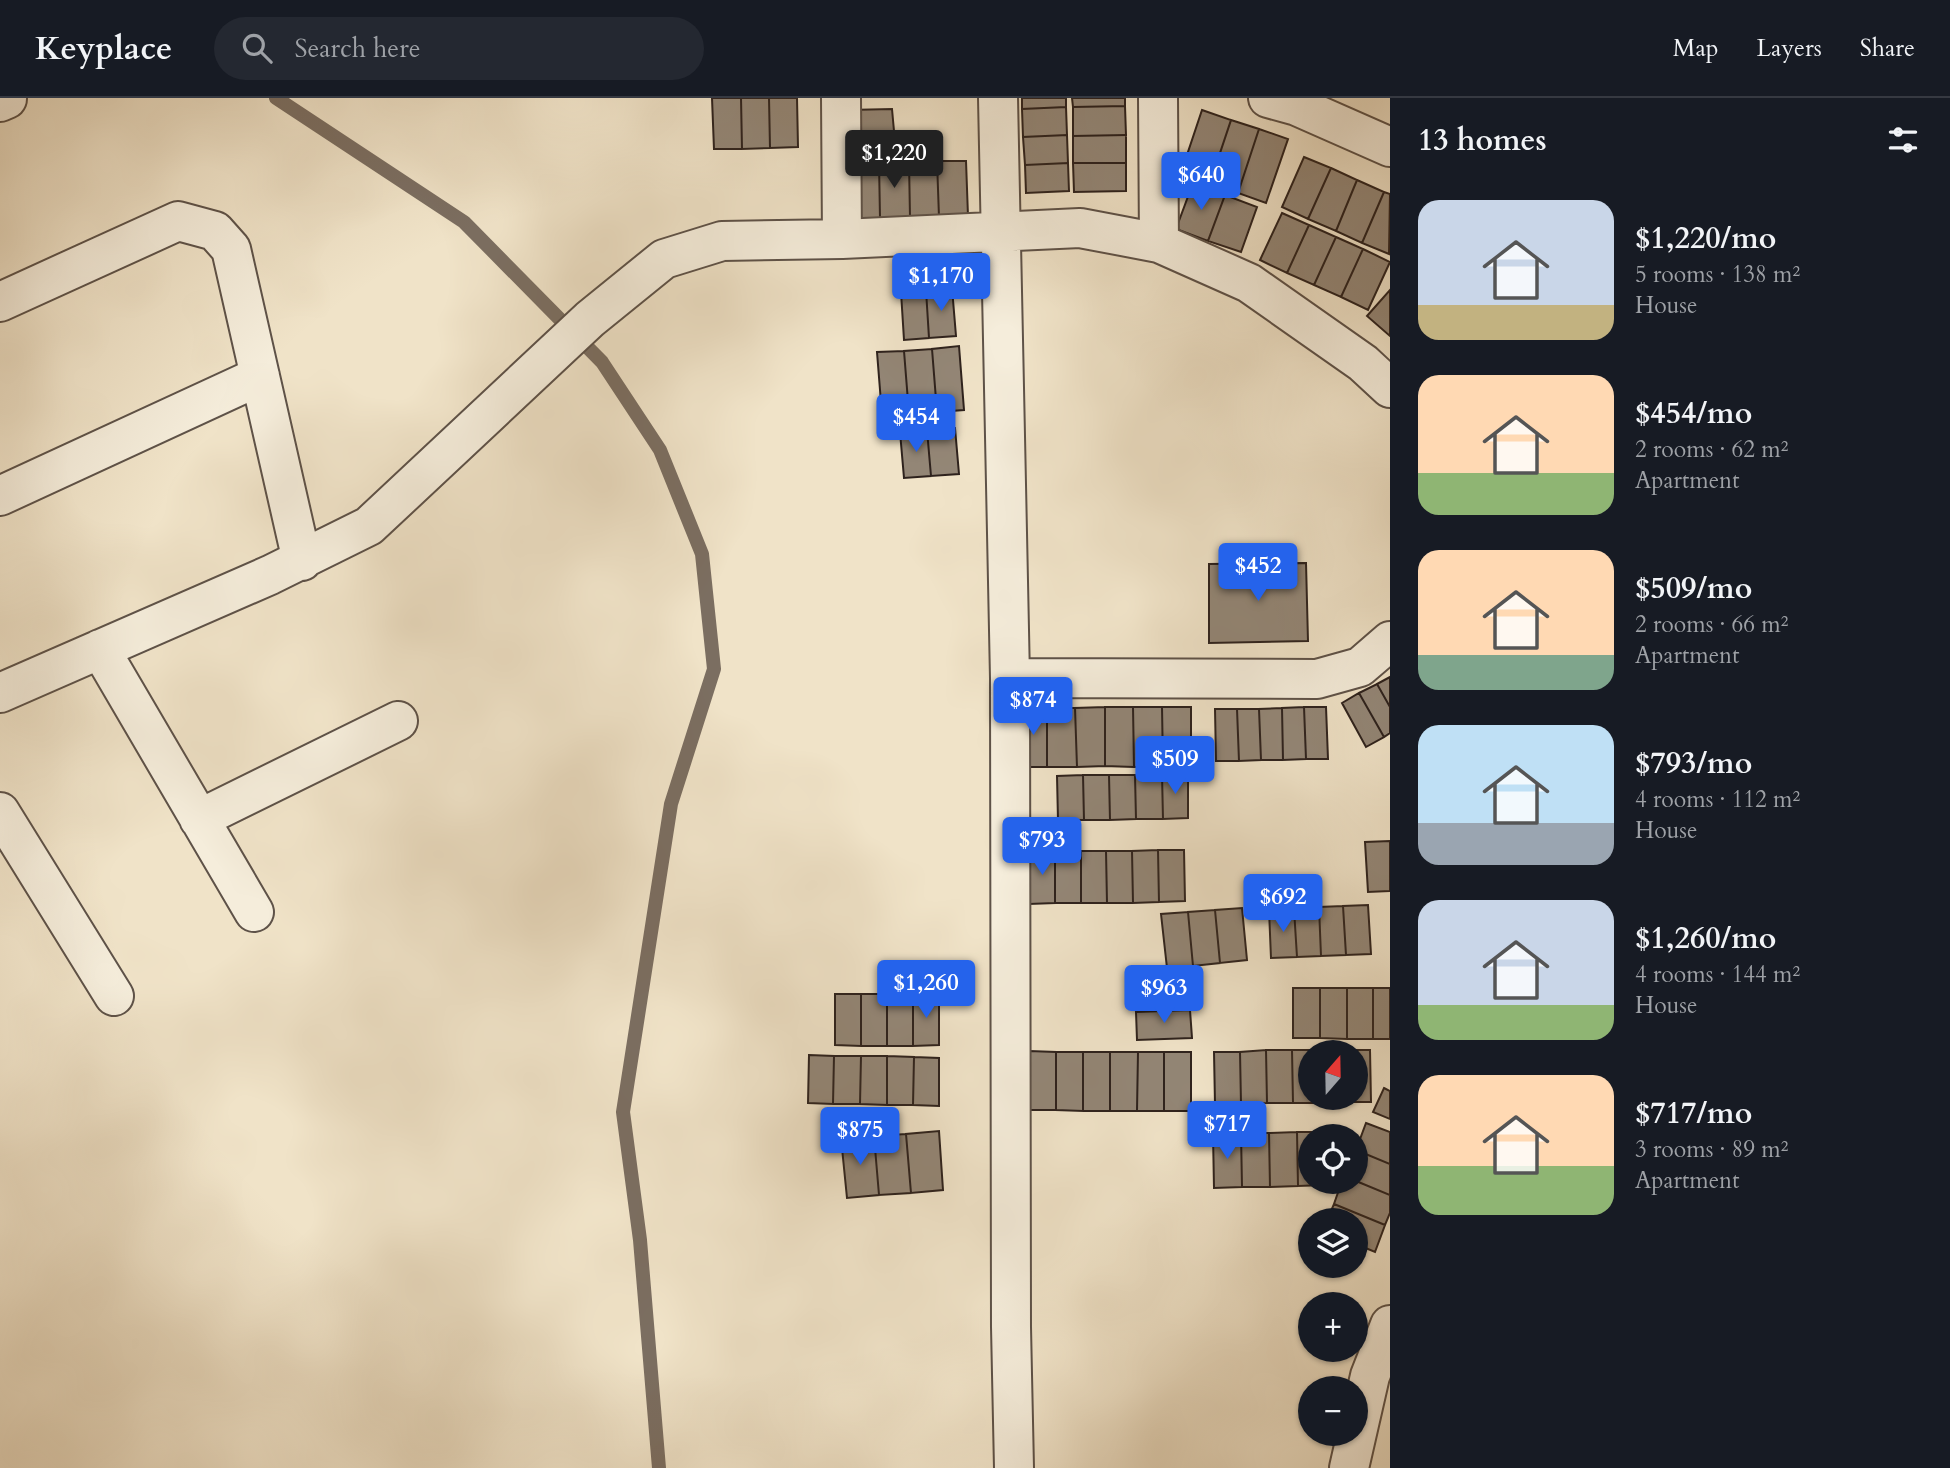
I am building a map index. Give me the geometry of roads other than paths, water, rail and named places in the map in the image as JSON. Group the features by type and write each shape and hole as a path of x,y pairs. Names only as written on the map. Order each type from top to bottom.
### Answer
{"street":[{"path":"841,98 842,239"},
{"path":"998,98 1010,678 1011,1327 1014,1468"},
{"path":"1158,98 1159,243"},
{"path":"1268,98 1297,106 1390,147"},
{"path":"0,102 8,99"},
{"path":"0,302 178,220 215,231 231,249 302,561"},
{"path":"0,693 302,561 369,526 590,319 664,259 722,241 842,239 1080,228 1159,243 1249,283 1363,363 1390,388"},
{"path":"0,496 260,376"},
{"path":"1010,678 1317,679 1360,667 1390,641"},
{"path":"100,649 254,912"},
{"path":"199,819 398,721"},
{"path":"0,811 114,996"},
{"path":"1349,1468 1370,1376 1390,1325"}],"waterway":[{"path":"276,98 464,222 602,362 660,450 702,554 714,669 671,804 623,1112 640,1240 659,1468"}]}
